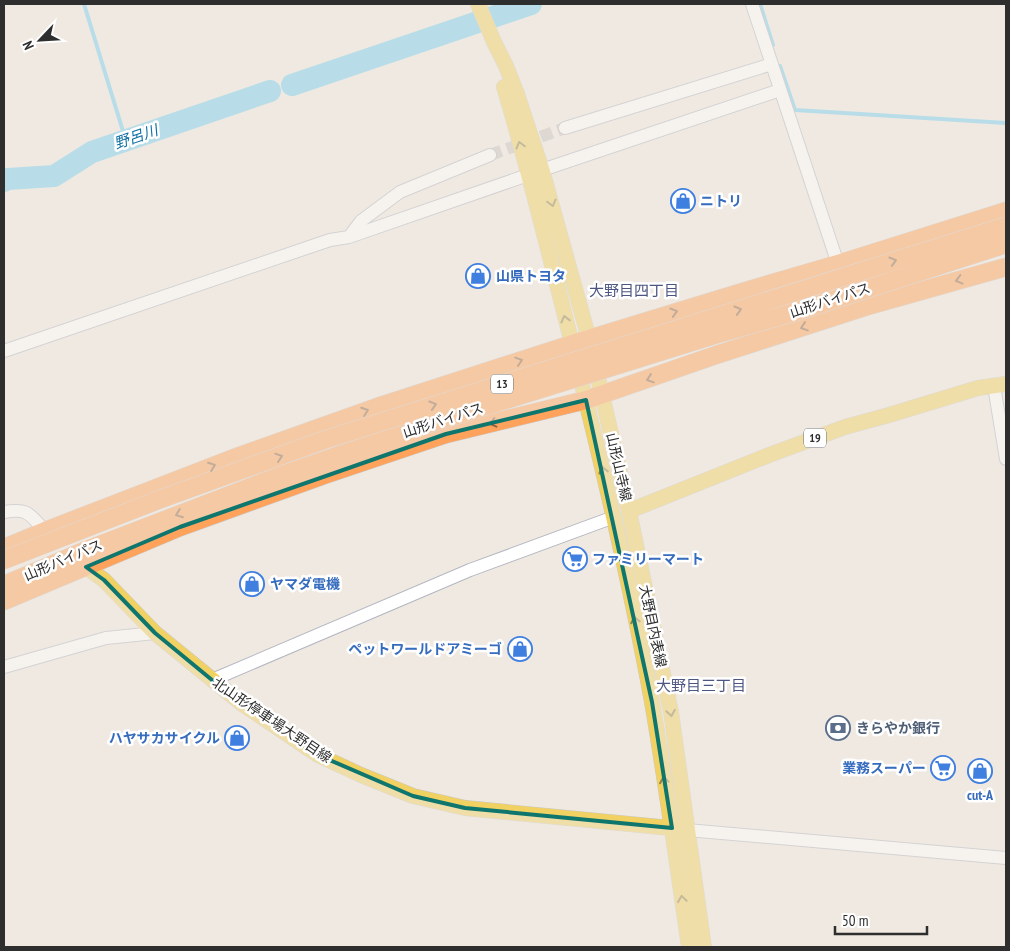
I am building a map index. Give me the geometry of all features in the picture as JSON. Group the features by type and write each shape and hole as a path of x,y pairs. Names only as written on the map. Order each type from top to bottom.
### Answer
{"highway":[{"path":"4,548 234,458 383,405 572,344 1006,211"},
{"name":"山形バイパス","path":"4,560 161,499 324,440 1006,226"},
{"name":"山形バイパス","path":"4,585 84,551 279,476 422,426 1006,244"},
{"path":"4,601 180,527 437,437 594,398 716,355 872,305 1006,267"}],"main road":[{"name":"山形山寺線","path":"478,4 517,94 572,344 594,398 629,511 845,427 978,388 1000,385"},
{"name":"山形山寺線","path":"535,172 589,339 594,398 614,517"},
{"name":"大野目内表線","path":"629,511 672,712 680,829"},
{"name":"大野目内表線","path":"614,517 680,829"},
{"name":"北山形停車場大野目線","path":"86,567 104,580 155,633 241,703 318,755 361,775 413,796 465,808 680,829"},
{"path":"680,829 689,947"},
{"path":"680,829 704,947"}],"street":[{"path":"752,4 838,264"},
{"path":"564,128 772,64"},
{"path":"4,351 330,240 349,237 780,90"},
{"path":"349,237 362,221 400,192 490,155"},
{"path":"1000,385 1006,459"},
{"path":"4,512 18,510 28,513 45,531"},
{"path":"212,680 470,570 614,517"},
{"path":"4,667 106,638 155,633"},
{"path":"680,829 1006,858"}],"highlighted area":[{"path":"586,400 652,702 672,828 465,808 413,796 318,755 212,680 155,633 104,580 86,567 180,527 446,434"}],"waterway":[{"path":"84,4 126,141"},
{"name":"野呂川","path":"292,85 531,4"},
{"path":"760,4 773,45"},
{"path":"780,66 795,110 1006,123"},
{"name":"野呂川","path":"4,181 8,179 54,176 92,152 270,91"}],"tunnel":[{"path":"490,155 565,128"}],"place":[{"name":"ニトリ","path":"683,201"},
{"name":"山県トヨタ","path":"478,276"},
{"name":"ファミリーマート","path":"575,559"},
{"name":"ヤマダ電機","path":"252,584"},
{"name":"ペットワールドアミーゴ","path":"520,649"},
{"name":"きらやか銀行","path":"838,728"},
{"name":"ハヤサカサイクル","path":"237,738"},
{"name":"業務スーパー","path":"943,768"},
{"name":"cut-A","path":"980,771"}],"district":[{"name":"大野目四丁目","path":"634,291"},
{"name":"大野目三丁目","path":"701,686"}]}
